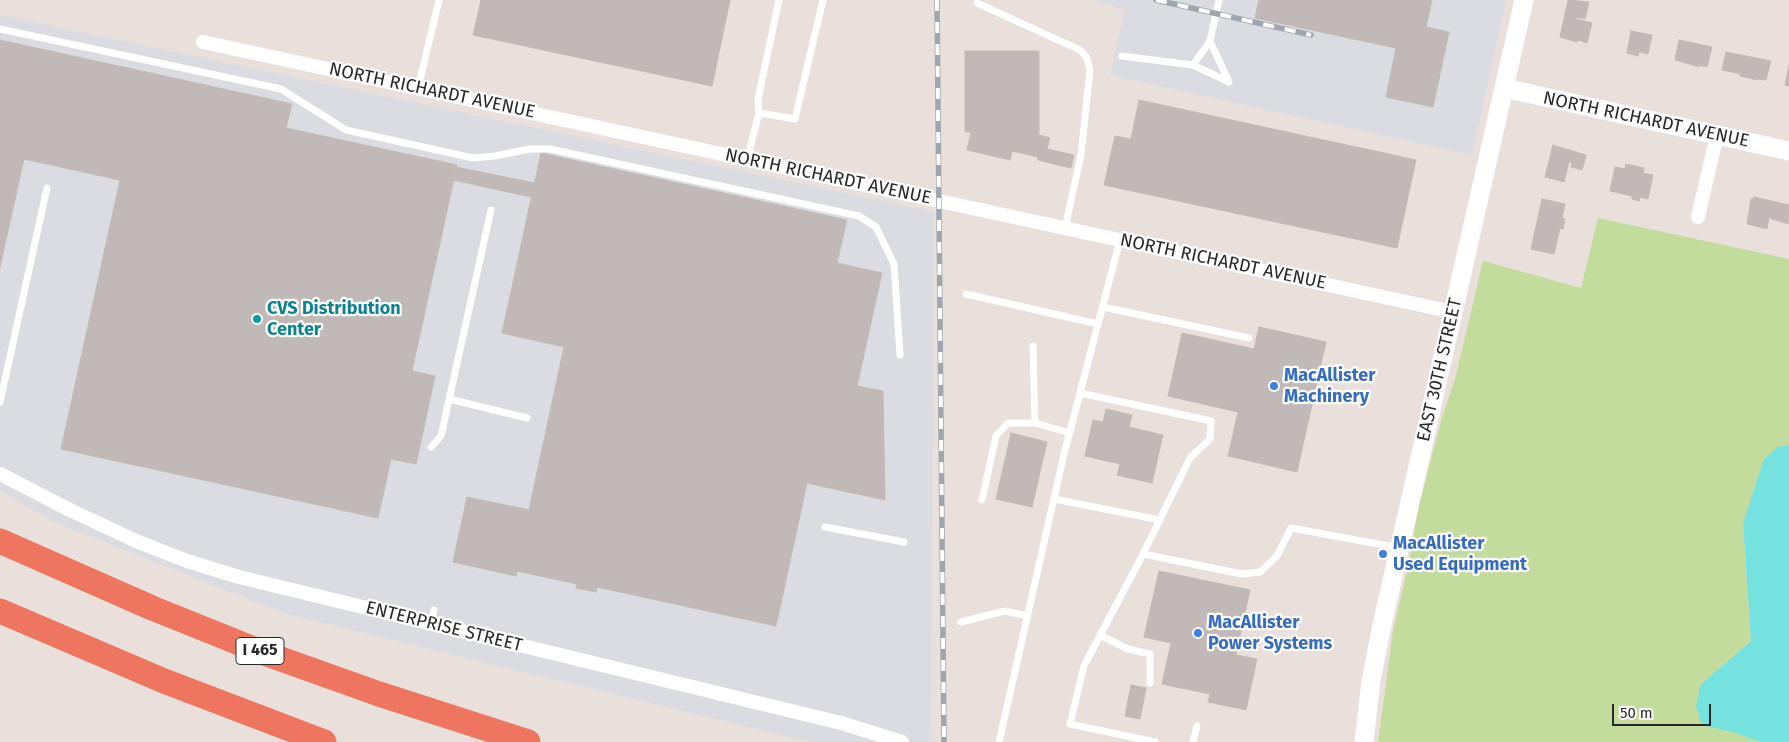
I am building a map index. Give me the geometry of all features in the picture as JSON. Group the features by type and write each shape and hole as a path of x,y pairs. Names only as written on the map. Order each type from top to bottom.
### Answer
{"highway":[{"name":"I 465","path":"0,541 143,605 264,653 379,694 528,742"},
{"path":"0,611 156,678 324,742"}],"main road":[{"name":"EAST 30TH STREET","path":"1364,742 1376,653 1524,0"},
{"name":"NORTH RICHARDT AVENUE","path":"1504,88 1789,151"}],"street":[{"name":"NORTH RICHARDT AVENUE","path":"202,42 1453,312"},
{"path":"1698,217 1716,135"},
{"name":"ENTERPRISE STREET","path":"0,474 113,532 187,561 252,581 841,723 902,742"}],"lane":[{"path":"418,88 439,0"},
{"path":"748,160 759,112 758,99 779,0"},
{"path":"759,112 795,119 823,0"},
{"path":"1193,65 1210,41 1220,0"},
{"path":"977,3 1080,50 1087,58 1090,70 1081,155 1065,228"},
{"path":"0,29 281,89 346,130 473,158 530,149 550,149 858,216 876,227 894,264 900,355"},
{"path":"1122,56 1193,65 1229,82 1210,41"},
{"path":"0,398 47,188"},
{"path":"431,448 441,436 491,210"},
{"path":"999,742 1054,499 1120,240"},
{"path":"966,294 1098,324"},
{"path":"1102,307 1249,338"},
{"path":"1032,346 1035,423"},
{"path":"1080,393 1211,421 1210,439 1190,458 1143,554 1084,666 1070,724 1155,742"},
{"path":"449,400 527,418"},
{"path":"982,500 996,436 1008,423 1035,423 1070,433"},
{"path":"1054,499 1160,520"},
{"path":"825,527 904,542"},
{"path":"1143,554 1242,574 1260,572 1278,556 1291,528 1400,548"},
{"path":"430,624 434,610"},
{"path":"961,622 1005,611 1028,616"},
{"path":"1100,635 1128,649 1150,654 1150,683"},
{"path":"1193,742 1197,726"}],"shaded area":[{"path":"1094,0 1506,0 1472,155 1110,75 1125,10"},
{"path":"0,15 934,212 931,742 810,742 287,614 59,524 0,491"}],"green space":[{"path":"1598,218 1789,259 1789,445 1778,447 1743,523 1751,641 1701,684 1736,733 1760,742 1378,742 1393,631 1419,506 1441,421 1455,379 1483,261 1581,288"}],"water":[{"path":"1789,445 1789,742 1760,742 1736,733 1702,725 1696,705 1701,684 1751,641 1743,523 1764,459 1778,447"}],"building":[{"path":"481,0 730,0 712,86 473,35"},
{"path":"1259,0 1432,0 1426,27 1449,32 1433,107 1386,97 1396,48 1255,18"},
{"path":"1568,0 1589,2 1585,19 1577,17 1576,19 1592,23 1587,43 1560,37"},
{"path":"1631,31 1652,35 1648,54 1639,52 1638,56 1627,53"},
{"name":"CVS Distribution Center","path":"0,40 292,104 286,128 457,165 412,371 435,376 416,464 391,459 378,518 61,449 120,180 24,159 0,267"},
{"path":"1679,40 1712,47 1707,67 1699,65 1699,67 1675,60"},
{"path":"965,51 1039,51 1039,135 1050,138 1047,149 1074,155 1071,168 1012,151 1010,160 967,150 971,132 965,132"},
{"path":"1726,52 1771,61 1766,80 1757,80 1722,70"},
{"path":"1789,65 1789,86 1785,85"},
{"path":"1139,100 1416,160 1397,248 1104,185 1115,136 1131,139"},
{"path":"1553,145 1586,155 1582,170 1571,167 1572,163 1569,162 1564,182 1545,177"},
{"path":"541,153 847,220 837,263 882,273 857,386 883,391 885,500 807,483 776,626 597,587 596,592 576,588 577,584 517,571 516,576 453,562 467,497 529,510 564,347 502,333"},
{"path":"1626,164 1644,168 1643,173 1653,175 1648,199 1640,197 1639,201 1632,199 1632,196 1610,191 1615,167 1625,169"},
{"path":"456,167 534,183 531,197 453,180"},
{"path":"1754,197 1789,205 1788,224 1769,218 1767,229 1747,224 1751,199"},
{"path":"1542,199 1565,204 1562,218 1565,219 1563,229 1560,228 1554,254 1531,249"},
{"path":"1259,327 1326,342 1297,472 1228,456 1238,412 1168,396 1182,333 1254,349"},
{"path":"1106,409 1132,415 1129,427 1163,435 1152,483 1117,475 1120,464 1085,456 1093,420 1103,422"},
{"path":"1011,433 1047,442 1032,507 996,499"},
{"path":"1159,571 1250,590 1236,655 1257,659 1246,710 1208,702 1210,694 1162,684 1171,643 1144,637"},
{"path":"1131,685 1146,688 1140,719 1125,716"}],"railway":[{"path":"937,0 944,742"},
{"path":"1156,0 1311,35"}],"place":[{"name":"CVS Distribution Center","path":"257,319"},
{"name":"MacAllister Machinery","path":"1274,386"},
{"name":"MacAllister Used Equipment","path":"1383,554"},
{"name":"MacAllister Power Systems","path":"1198,633"}]}
